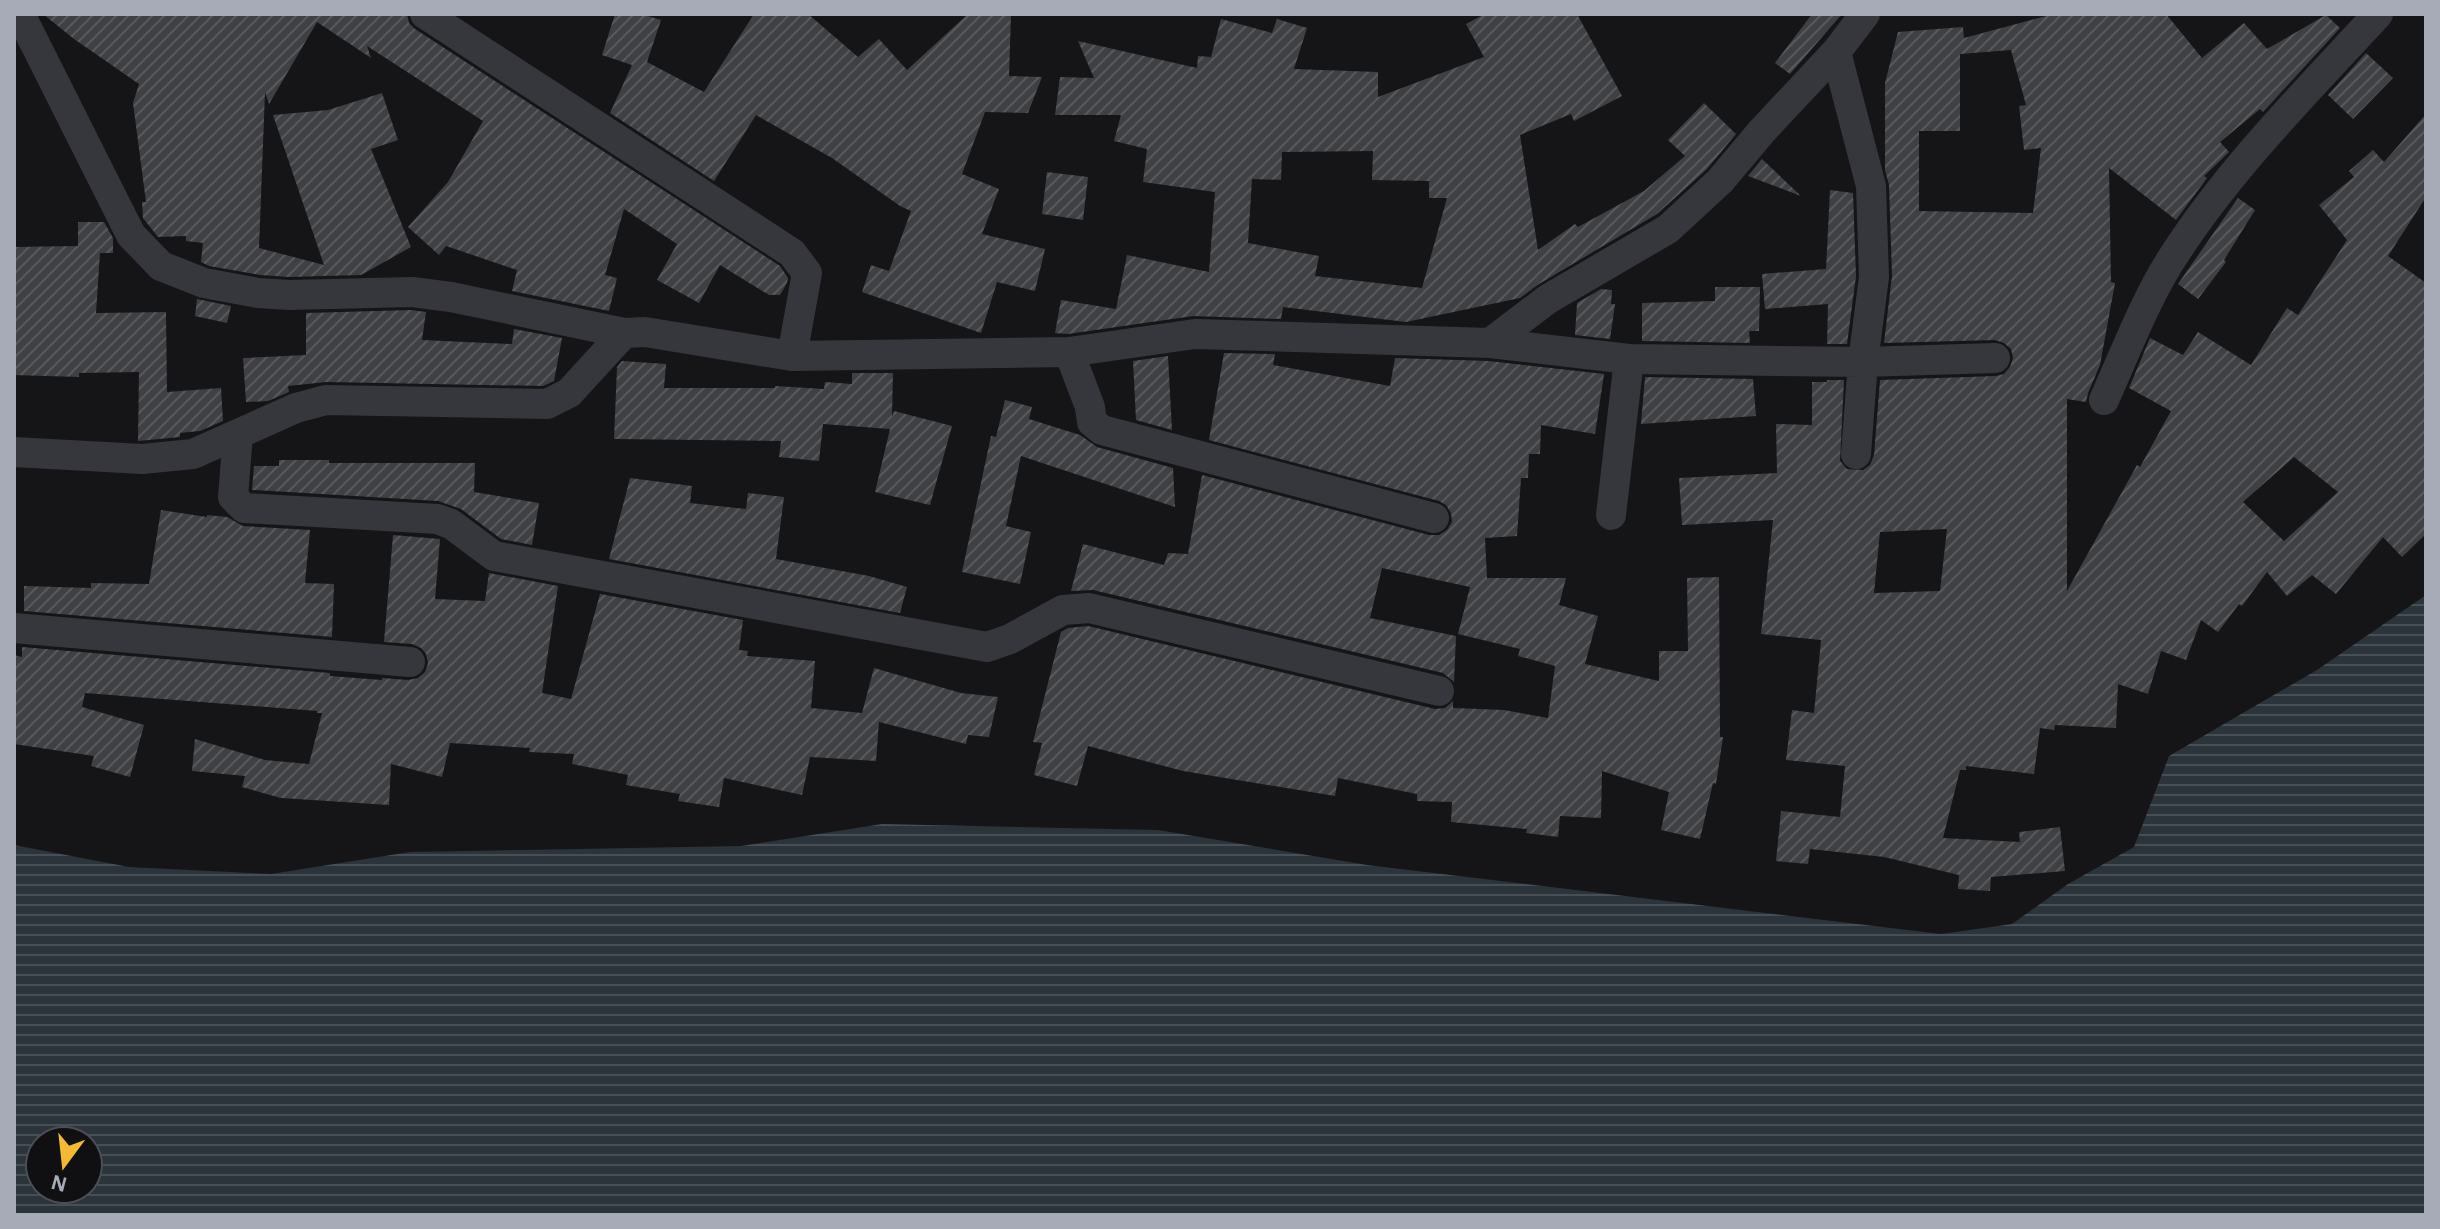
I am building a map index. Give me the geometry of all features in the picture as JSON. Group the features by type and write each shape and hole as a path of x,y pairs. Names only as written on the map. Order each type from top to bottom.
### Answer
{"street":[{"path":"20,14 131,235 161,266 204,283 258,293 412,292 451,297 624,333 645,332 792,356 1069,352 1195,334 1490,343 1629,359 1863,362 1995,358"},
{"path":"425,14 792,253 807,273 792,356"},
{"path":"1490,343 1548,299 1668,229 1720,181 1836,52 1865,14"},
{"path":"2104,400 2138,324 2175,253 2234,176 2378,14"},
{"path":"1836,52 1871,186 1874,277 1856,454"},
{"path":"14,452 142,459 193,454 296,408 326,400 547,404 569,393 624,333"},
{"path":"1069,352 1090,407 1092,422 1102,430 1434,518"},
{"path":"1611,515 1629,359"},
{"path":"238,434 233,497 244,508 437,519 451,524 494,556 987,647 1010,639 1063,610 1089,608 1439,691"},
{"path":"14,628 410,662"}],"shaded area":[{"path":"2426,595 2426,1215 14,1215 14,845 129,867 271,874 410,852 741,846 882,824 1158,830 1367,865 1941,934 2012,924 2068,884 2134,847 2169,756 2317,670"}],"building":[{"path":"43,14 407,14 409,23 415,29 780,266 788,278 787,283 780,295 769,295 720,265 699,303 657,280 677,244 624,209 605,275 617,278 609,311 512,291 517,270 446,246 439,255 408,227 448,182 483,121 367,46 371,58 317,22 269,104 265,92 259,248 324,265 273,115 328,110 382,93 398,140 371,149 411,247 361,275 289,277 209,266 201,262 203,243 186,241 186,236 158,237 143,218 142,202 146,202 133,103 139,84"},
{"path":"615,14 641,14 661,20 647,62 704,92 754,14 808,14 858,57 879,39 907,70 968,14 1011,14 1009,76 1042,77 1028,113 985,112 962,174 999,189 982,234 1045,249 1035,291 997,282 981,333 862,292 871,265 889,271 911,211 832,158 756,115 714,181 610,113 632,65 602,55"},
{"path":"1485,14 1577,14 1622,96 1574,121 1571,114 1520,135 1538,250 1575,224 1578,227 1644,191 1685,156 1668,140 1704,103 1736,134 1707,169 1657,214 1520,298 1406,322 1283,307 1281,319 1193,316 1068,334 1055,333 1061,300 1116,309 1127,255 1209,272 1215,192 1143,182 1147,149 1114,141 1121,115 1055,115 1060,77 1094,78 1078,41 1197,68 1198,56 1211,57 1221,19 1272,33 1277,19 1307,28 1294,69 1378,72 1378,97 1484,57 1466,24","holes":["1373,151 1372,180 1429,181 1429,198 1447,198 1422,288 1315,276 1319,256 1248,243 1252,179 1281,180 1282,152"]},
{"path":"1812,14 1842,14 1790,74 1775,63"},
{"path":"2054,14 2166,14 2202,58 2244,23 2267,49 2326,15 2340,28 2263,112 2260,109 2220,142 2229,152 2204,176 2207,178 2176,220 2109,168 2111,282 2115,283 2100,365 2086,402 2067,399 2067,591 2137,465 2140,467 2171,411 2129,388 2150,338 2183,355 2198,332 2251,365 2287,308 2298,315 2347,240 2319,205 2354,177 2349,171 2373,150 2384,162 2426,114 2426,197 2388,256 2426,283 2426,534 2402,557 2383,537 2336,594 2312,575 2287,596 2267,572 2218,632 2201,620 2186,660 2161,651 2148,694 2118,684 2116,728 2055,725 2054,730 2040,728 2034,774 1966,766 1966,770 1960,770 1943,838 2020,842 2019,832 2060,827 2065,871 1991,877 1990,891 1958,889 1959,875 1884,857 1810,849 1808,864 1776,861 1781,811 1840,817 1845,766 1786,760 1792,710 1814,713 1821,640 1761,634 1773,520 1682,525 1679,478 1777,473 1776,424 1812,425 1812,382 1827,380 1844,380 1840,461 1847,469 1863,470 1870,465 1874,455 1880,380 1996,376 2004,374 2010,367 2013,358 2011,349 1995,340 1884,343 1892,276 1889,185 1885,170 1885,83 1898,32 1963,27 1964,38","holes":["2011,50 2026,105 2019,106 2024,150 2041,148 2033,213 1919,211 1919,131 1960,131 1960,54","2294,457 2338,492 2284,541 2243,502","1947,529 1940,591 1874,593 1880,532"]},
{"path":"2366,53 2393,78 2353,119 2328,95"},
{"path":"1762,159 1801,196 1748,176"},
{"path":"1047,172 1088,177 1083,220 1042,214"},
{"path":"1830,190 1853,193 1856,276 1847,344 1827,344 1828,304 1765,309 1762,274 1826,269"},
{"path":"2238,198 2255,210 2224,260 2226,262 2198,299 2178,284"},
{"path":"78,222 104,222 113,238 113,253 100,253 96,313 166,312 167,392 221,388 223,421 200,431 180,433 180,437 138,441 139,372 79,373 79,377 14,375 14,247 78,246"},
{"path":"1715,287 1760,287 1759,331 1749,331 1750,343 1642,341 1642,303 1715,301"},
{"path":"1601,289 1612,290 1611,304 1615,304 1610,339 1575,335 1577,303"},
{"path":"197,299 231,306 227,323 195,316"},
{"path":"426,312 422,340 512,344 514,329 562,338 554,381 543,386 326,382 288,386 289,392 268,401 246,402 243,358 306,355 306,313"},
{"path":"1224,353 1275,354 1273,365 1390,386 1395,358 1489,361 1604,374 1595,434 1541,425 1540,454 1529,454 1528,478 1521,478 1517,536 1485,538 1487,578 1566,578 1559,605 1598,616 1585,664 1659,681 1659,651 1688,651 1687,578 1719,577 1720,737 1723,737 1716,784 1713,783 1700,839 1661,830 1669,792 1602,771 1601,818 1560,816 1558,837 1526,833 1527,829 1451,822 1452,802 1417,801 1417,794 1338,778 1335,796 1183,771 1088,746 1077,786 1034,775 1042,743 1033,742 1061,632 1068,628 1088,626 1435,709 1445,708 1453,701 1453,708 1504,710 1548,718 1555,666 1518,656 1520,649 1458,634 1470,587 1382,568 1370,618 1456,636 1454,682 1443,673 1093,590 1071,591 1083,544 1164,565 1168,553 1188,554 1202,475 1429,535 1439,535 1447,530 1452,522 1451,513 1439,501 1209,440"},
{"path":"1168,356 1172,430 1136,420 1133,361"},
{"path":"622,361 666,364 664,388 775,386 824,389 825,382 852,384 852,373 893,373 892,417 894,411 952,426 930,505 875,492 890,429 823,424 819,461 779,457 781,441 614,439 617,367"},
{"path":"1645,377 1753,379 1756,416 1641,424"},
{"path":"1005,400 1032,407 1029,419 1080,435 1097,447 1173,468 1175,507 1021,456 1006,526 1031,532 1020,584 962,572 991,436 996,437"},
{"path":"279,460 475,463 474,492 539,503 532,545 501,539 461,509 438,501 252,490 254,466 279,466"},
{"path":"630,478 692,486 690,503 746,509 748,493 784,497 776,559 869,576 907,587 900,613 609,559"},
{"path":"161,510 227,517 243,526 310,530 305,583 334,584 332,637 24,611 24,586 91,588 91,583 149,584"},
{"path":"393,535 440,539 435,599 485,601 489,573 558,586 542,693 571,699 600,594 743,620 739,650 748,651 747,656 815,661 811,708 862,713 874,668 961,693 998,697 989,737 968,735 966,744 879,722 876,761 810,757 802,795 724,778 719,807 678,801 680,794 626,785 628,775 572,764 574,754 529,752 530,748 450,743 442,777 391,764 389,805 281,798 242,787 245,776 192,771 195,739 265,760 309,764 322,713 317,711 85,693 82,707 144,725 130,777 91,766 94,756 14,744 14,655 22,657 22,647 330,673 330,676 382,680 418,678 425,672 428,663 421,648 412,644 384,642"}]}
